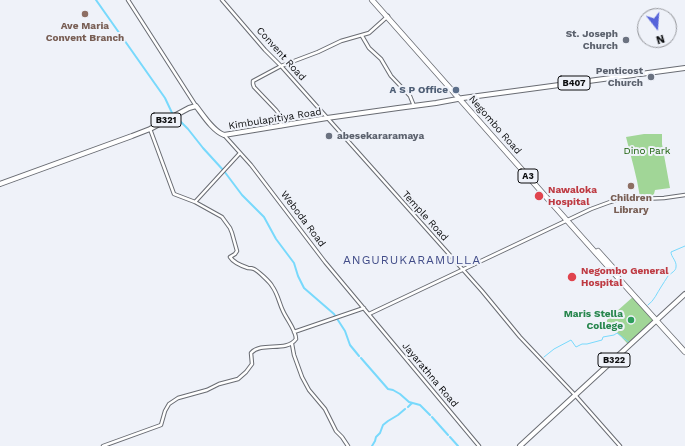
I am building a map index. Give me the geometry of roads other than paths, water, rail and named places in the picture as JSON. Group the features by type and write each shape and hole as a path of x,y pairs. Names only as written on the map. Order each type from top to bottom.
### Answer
{"highway":[{"name":"Negombo Road","path":"373,0 685,352"},
{"name":"Negombo Road","path":"657,320 685,348"}],"main road":[{"name":"B407","path":"462,99 685,68"},
{"name":"Kimbulapitiya Road","path":"196,106 211,125 224,135 327,118 462,99"},
{"name":"B321","path":"0,184 150,129 189,108 196,106"},
{"path":"657,320 685,294"},
{"name":"B322","path":"520,446 657,320"}],"street":[{"path":"128,0 196,106"},
{"name":"Convent Road","path":"222,0 327,118"},
{"path":"281,126 279,114 254,87 253,81 281,66 318,52 341,41 369,33 387,16"},
{"path":"362,36 369,48 381,58 391,76 410,96 414,106"},
{"name":"Temple Road","path":"327,118 463,270 517,334 575,395 620,446"},
{"path":"103,446 161,426 165,410 178,398 238,379 252,364 251,353 254,350 292,344 296,339 296,336 282,310 272,284 254,269 237,264 230,258 237,251 232,233 222,217 195,202 174,194 150,129"},
{"name":"Weboda Road","path":"224,135 251,165 320,256 368,314"},
{"path":"195,202 240,153"},
{"path":"368,314 588,210 610,202 625,199 664,198 685,195"},
{"path":"294,332 364,308"},
{"name":"Jayarathna Road","path":"368,314 479,446"},
{"path":"292,344 299,370 309,390 325,409 336,431 348,446"}],"waterway":[{"path":"96,0 165,98 173,115"},
{"path":"176,117 224,171 242,195 264,217 276,239 294,263 304,288 334,314 345,331 350,345 359,356"},
{"path":"648,305 654,299 668,276 676,268 676,263 671,252 685,246"},
{"path":"544,357 554,349 571,340 576,347 582,344 602,340 603,337 617,333 630,343"},
{"path":"361,358 388,389 400,394 409,402 420,405 430,415"},
{"path":"408,407 412,403"},
{"path":"372,446 383,425 405,409"},
{"path":"432,417 448,435"},
{"path":"450,437 458,446"}],"place":[{"name":"Ave Maria Convent Branch","path":"85,14"},
{"name":"St. Joseph Church","path":"626,40"},
{"name":"Penticost Church","path":"651,77"},
{"name":"A S P Office","path":"456,90"},
{"name":"abesekararamaya","path":"329,136"},
{"name":"Children Library","path":"631,186"},
{"name":"Nawaloka Hospital","path":"539,196"},
{"name":"Negombo General Hospital","path":"572,277"},
{"name":"Maris Stella College","path":"631,320"}],"district":[{"name":"ANGURUKARAMULLA","path":"412,260"}],"park label":[{"name":"Dino Park","path":"647,151"}]}
